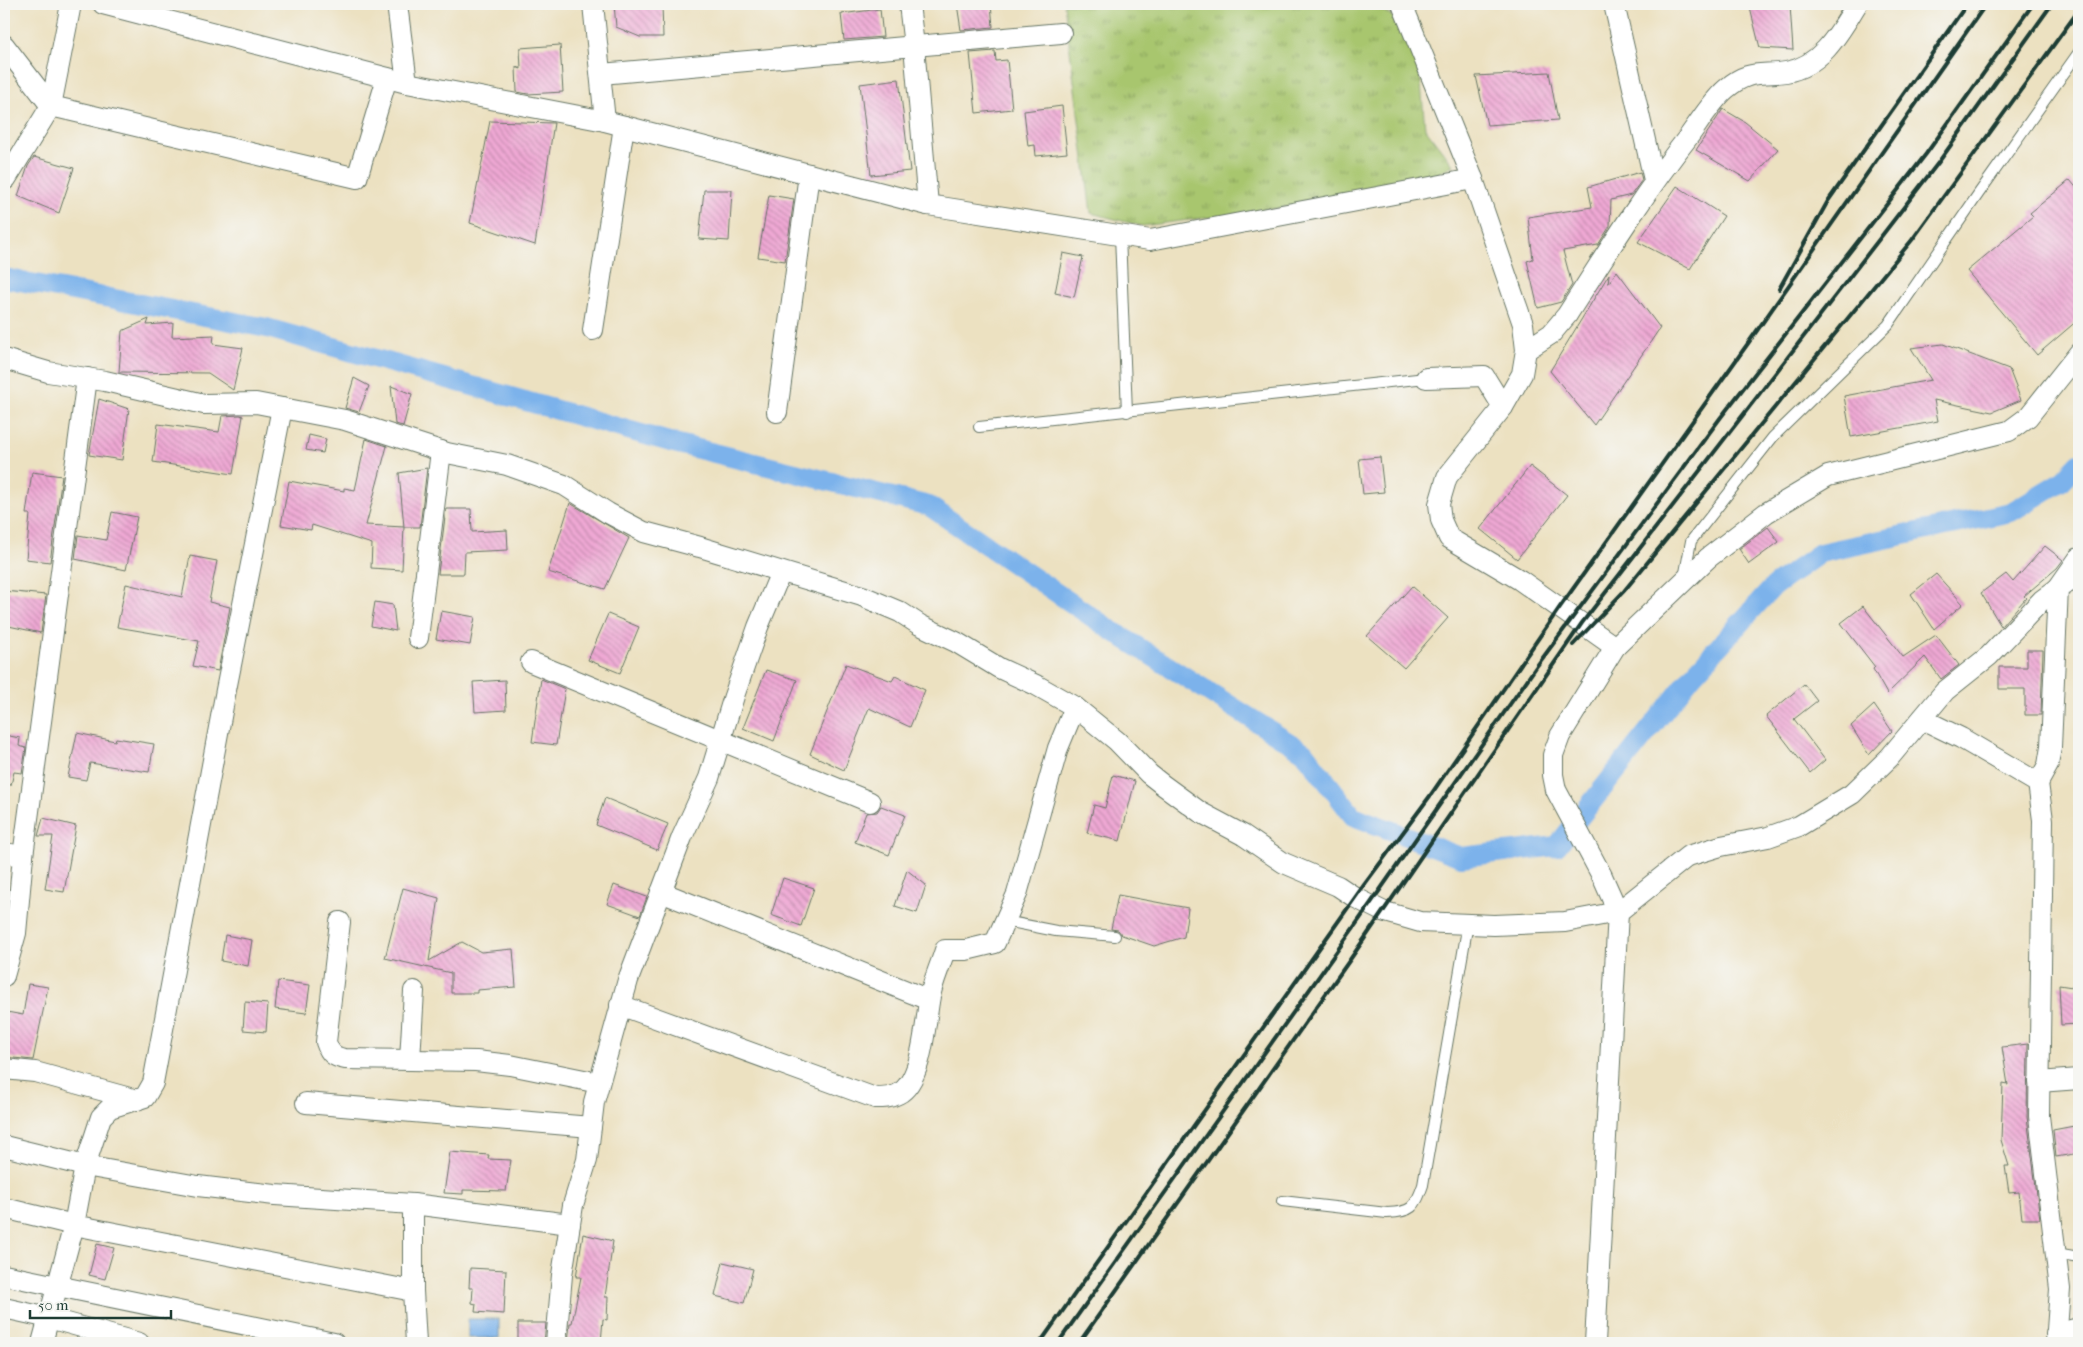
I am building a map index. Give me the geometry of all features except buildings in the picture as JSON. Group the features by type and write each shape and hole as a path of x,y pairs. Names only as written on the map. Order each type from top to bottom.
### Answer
{"street":[{"path":"6,180 51,106 70,4"},
{"path":"103,4 407,83 614,123 928,206 1150,240 1473,178"},
{"path":"397,4 407,83"},
{"path":"593,4 601,74 614,123 593,330"},
{"path":"909,4 928,206"},
{"path":"1405,4 1473,178 1523,324 1526,350 1522,374 1503,407 1447,477 1439,504 1440,520 1449,538 1520,580 1615,648"},
{"path":"1614,4 1654,180"},
{"path":"1526,350 1551,334 1567,315 1654,180 1725,89 1745,76 1761,72 1786,72 1806,65 1826,51 1857,4"},
{"path":"601,74 1061,33"},
{"path":"4,45 51,106 357,178 387,78"},
{"path":"777,412 809,174"},
{"path":"1595,1343 1618,912 1602,876 1556,790 1552,775 1553,755 1560,736 1615,648 1708,558 1766,513 1828,476 2009,431 2028,417 2079,353"},
{"path":"4,360 48,372 87,378 204,404 256,403 345,420 441,451 507,465 564,486 644,532 862,596 900,612 999,668 1036,685 1075,707 1117,741 1149,774 1200,812 1243,836 1284,863 1338,886 1356,898 1382,911 1420,922 1494,925 1565,922 1618,912 1688,856 1721,846 1768,837 1799,826 1852,794 1889,758 1944,691 1989,656 2042,600 2058,588 2079,577"},
{"path":"1426,378 1484,376 1503,407"},
{"path":"4,976 16,933 13,854 87,378"},
{"path":"42,1343 74,1225 85,1166 101,1117 105,1112 145,1097 153,1083 226,690 282,408"},
{"path":"418,638 441,451"},
{"path":"2079,558 2058,588 2051,747 2048,765 2038,783 2043,820 2039,1116 2060,1289 2056,1338 2079,1328"},
{"path":"556,1343 562,1275 573,1205 587,1160 599,1083 620,1005 682,837 709,778 758,627 780,572"},
{"path":"531,662 870,802"},
{"path":"620,1005 876,1098 891,1097 900,1093 914,1077 927,1023 929,1000 945,950 966,950 995,943 1005,921 1017,894 1032,847 1058,748 1075,707"},
{"path":"1922,720 1961,738 2038,783"},
{"path":"661,892 929,1000"},
{"path":"340,922 326,1042 334,1057 345,1059 476,1061 599,1083"},
{"path":"410,1060 414,990"},
{"path":"4,1069 35,1072 137,1100"},
{"path":"2039,1082 2079,1080"},
{"path":"306,1103 591,1127"},
{"path":"4,1146 85,1166 198,1186 275,1195 414,1204 570,1224"},
{"path":"414,1204 412,1291 416,1343"},
{"path":"4,1208 74,1225 412,1291"},
{"path":"4,1275 57,1288 334,1343"},
{"path":"4,1308 49,1318 139,1343"}],"lane":[{"path":"1683,581 1691,540 1773,437 1888,325 2079,52"},
{"path":"1120,235 1127,412"},
{"path":"979,427 1426,378"},
{"path":"1005,921 1056,931 1115,936"},
{"path":"1282,1201 1387,1213 1410,1209 1417,1202 1423,1185 1468,923"},
{"path":"2056,1253 2079,1257"}],"green space":[{"path":"1064,4 1370,4 1392,16 1419,62 1425,128 1453,165 1435,175 1348,198 1236,214 1142,226 1091,213"}],"water":[{"path":"468,1319 499,1319 499,1338 468,1338"}],"waterway":[{"path":"4,278 267,328 670,442 929,506 1111,630 1304,752 1353,816 1461,857 1557,846 1692,676 1774,586 1820,553 2011,512 2062,481 2079,463"}],"railway":[{"path":"1779,289 1828,201 1967,4"},
{"path":"1040,1343 1364,885 1430,796 1560,607 1986,4"},
{"path":"1058,1343 1359,920 1536,667 1721,417 1926,154 2033,4"},
{"path":"1079,1343 1349,961 1582,623 1938,163 2052,4"},
{"path":"1573,645 1624,591 1912,240 2079,10"}]}
